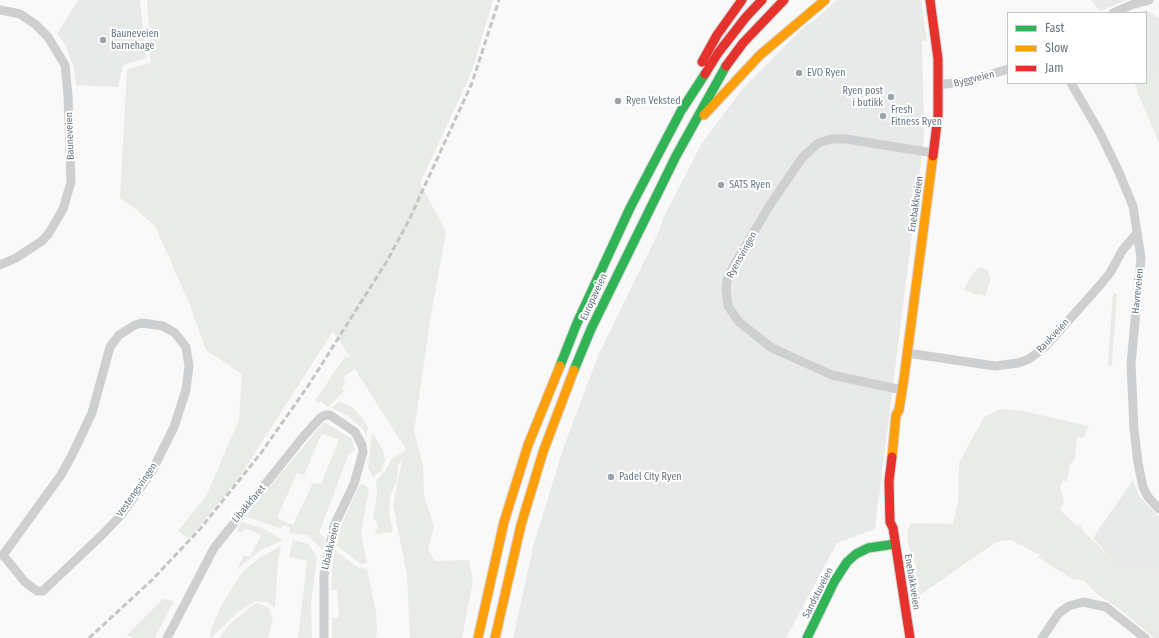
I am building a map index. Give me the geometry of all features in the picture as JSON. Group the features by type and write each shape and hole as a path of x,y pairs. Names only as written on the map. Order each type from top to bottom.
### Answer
{"main road":[{"path":"681,111 708,49 742,0"},
{"name":"Europaveien","path":"478,638 504,522 528,445 551,383 577,323 630,208 681,111 718,53 746,17 762,0"},
{"name":"Europaveien","path":"495,638 521,525 543,452 566,389 616,276 690,129 729,61 757,27 784,0"},
{"path":"690,129 760,55 825,0"},
{"name":"Enebakkveien","path":"910,638 893,528 896,521 896,456 901,415 899,410 934,153 939,85 937,47 930,0"},
{"name":"Sandstuveien","path":"807,638 834,582 847,562 856,554 868,548 895,544"}],"street":[{"path":"1115,12 1131,5 1149,0"},
{"name":"Bauneveien","path":"0,10 20,14 35,24 48,37 65,65 68,96 70,182 63,209 49,233 42,241 16,258 0,265"},
{"name":"Byggveien","path":"939,85 973,80 1007,69"},
{"name":"Havreveien","path":"1072,84 1118,170 1133,206 1141,258 1131,364 1134,429 1138,463 1143,487 1148,497 1159,509"},
{"name":"Ryensvingen","path":"902,390 832,375 772,348 739,322 728,306 726,289 727,280 734,265 770,205 802,158 818,143 831,139 846,138 934,153"},
{"name":"Raukveien","path":"907,353 995,366 1018,363 1029,359 1049,343 1101,284 1110,273 1122,251 1137,233"},
{"name":"Vestengsvingen","path":"142,323 163,326 175,333 181,339 188,355 186,390 174,427 162,454 143,485 122,514 43,591 37,591 25,582 1,555 60,475 72,455 92,413 109,350 114,341 135,325 142,323"},
{"name":"Libakkfaret","path":"167,638 214,548 251,500 320,418 325,415 336,417 349,426 357,436"},
{"name":"Libakkveien","path":"324,638 323,608 327,560 334,526 354,484 360,467 362,445 357,436"},
{"path":"1042,638 1059,613 1069,606 1083,602 1100,604 1106,607 1145,638"}],"shaded area":[{"name":"Bauneveien barnehage","path":"78,0 140,0 146,58 123,65 118,87 76,85 74,69 66,46 57,34"},
{"path":"147,0 493,0 472,71 420,183 446,232 431,315 414,431 423,465 424,495 434,526 428,550 435,561 469,560 473,581 462,638 410,638 407,575 393,505 402,461 398,465 397,481 390,497 389,512 393,532 377,534 374,530 378,529 376,520 373,520 377,493 376,481 385,471 392,458 403,452 404,453 405,448 355,369 343,377 345,384 342,388 344,391 328,407 321,401 318,403 315,401 346,355 351,359 333,331 239,478 189,539 178,531 206,496 239,420 242,374 206,350 190,305 155,226 136,209 120,198 127,69 151,63"},
{"path":"837,0 915,0 922,40 924,138 875,529 837,543 786,638 513,638 534,543 564,446 598,356 658,233 664,216 702,143 744,87 806,25 815,20"},
{"path":"915,0 921,0 927,42 922,40"},
{"path":"1091,0 1127,0 1100,11"},
{"path":"1146,10 1159,18 1159,68 1147,68 1147,12 1141,12"},
{"path":"1147,68 1159,68 1159,144 1134,84 1147,84"},
{"path":"980,267 988,271 989,277 991,278 985,296 979,294 976,295 968,291 966,292 964,289 973,273"},
{"path":"1113,292 1117,295 1112,365 1110,367 1108,364"},
{"path":"339,401 353,408 362,418 368,427 366,438 364,430 347,415 331,408"},
{"path":"1001,409 1023,411 1089,426 1084,437 1077,437 1075,459 1070,464 1067,482 1064,480 1060,486 1064,502 1060,510 1077,526 1080,524 1084,532 1117,564 1159,569 1159,638 1154,638 1117,607 1099,596 1083,580 1072,579 1038,557 1040,555 1011,540 996,542 916,598 916,566 908,543 907,531 911,523 953,524 958,502 959,463 984,417"},
{"path":"324,422 352,439 355,451 349,453 319,533 325,538 323,550 307,535 291,533 289,532 290,528 283,525 281,529 245,516","holes":["322,433 339,440 321,484 313,483 293,525 277,518 297,473 304,475"]},
{"path":"372,433 383,450 385,461 381,471 373,477 368,468"},
{"path":"1133,480 1139,496 1159,517 1159,569 1117,565 1093,538"},
{"path":"364,484 369,490 361,533 367,563 361,564 336,545 342,523 352,501 360,485"},
{"path":"242,522 262,528 283,540 261,550 237,569 244,555 250,557 261,535 245,528 241,533 237,531"},
{"path":"293,540 308,544 317,557 311,603 312,638 298,638 307,561 289,557"},
{"path":"281,546 278,563 275,608 267,602 256,601 238,612 211,638 210,632 221,606 242,572 259,558"},
{"path":"335,550 357,567 367,569 376,611 376,638 332,638 332,618 339,618 337,590 331,590"},
{"path":"163,599 174,601 155,638 133,638 127,635"},
{"path":"256,603 268,607 273,619 268,638 219,638 230,624"}],"railway":[{"path":"89,638 152,580 200,529 261,453 308,386 387,261 409,220 472,83 499,0"}],"traffic: fast":[{"path":"574,370 591,329 676,156 726,66"},
{"path":"560,366 577,323 630,208 681,111 705,74"},
{"path":"807,638 834,582 847,562 856,554 868,548 895,544"}],"traffic: slow":[{"path":"704,115 760,55 825,0"},
{"path":"892,457 896,415 899,410 904,378 933,156"},
{"path":"478,638 504,522 528,445 560,366"},
{"path":"495,638 521,525 543,452 574,370"}],"traffic: jam":[{"path":"702,62 717,35 742,0"},
{"path":"705,74 718,53 746,17 762,0"},
{"path":"726,66 743,43 784,0"},
{"path":"930,0 938,59 938,115 933,156"},
{"path":"892,457 889,481 890,522 893,528 910,638"}],"place":[{"name":"Bauneveien barnehage","path":"103,40"},
{"name":"EVO Ryen","path":"799,73"},
{"name":"Ryen post i butikk","path":"891,97"},
{"name":"Ryen Veksted","path":"618,101"},
{"name":"Fresh Fitness Ryen","path":"883,116"},
{"name":"SATS Ryen","path":"721,185"},
{"name":"Padel City Ryen","path":"611,477"}]}
